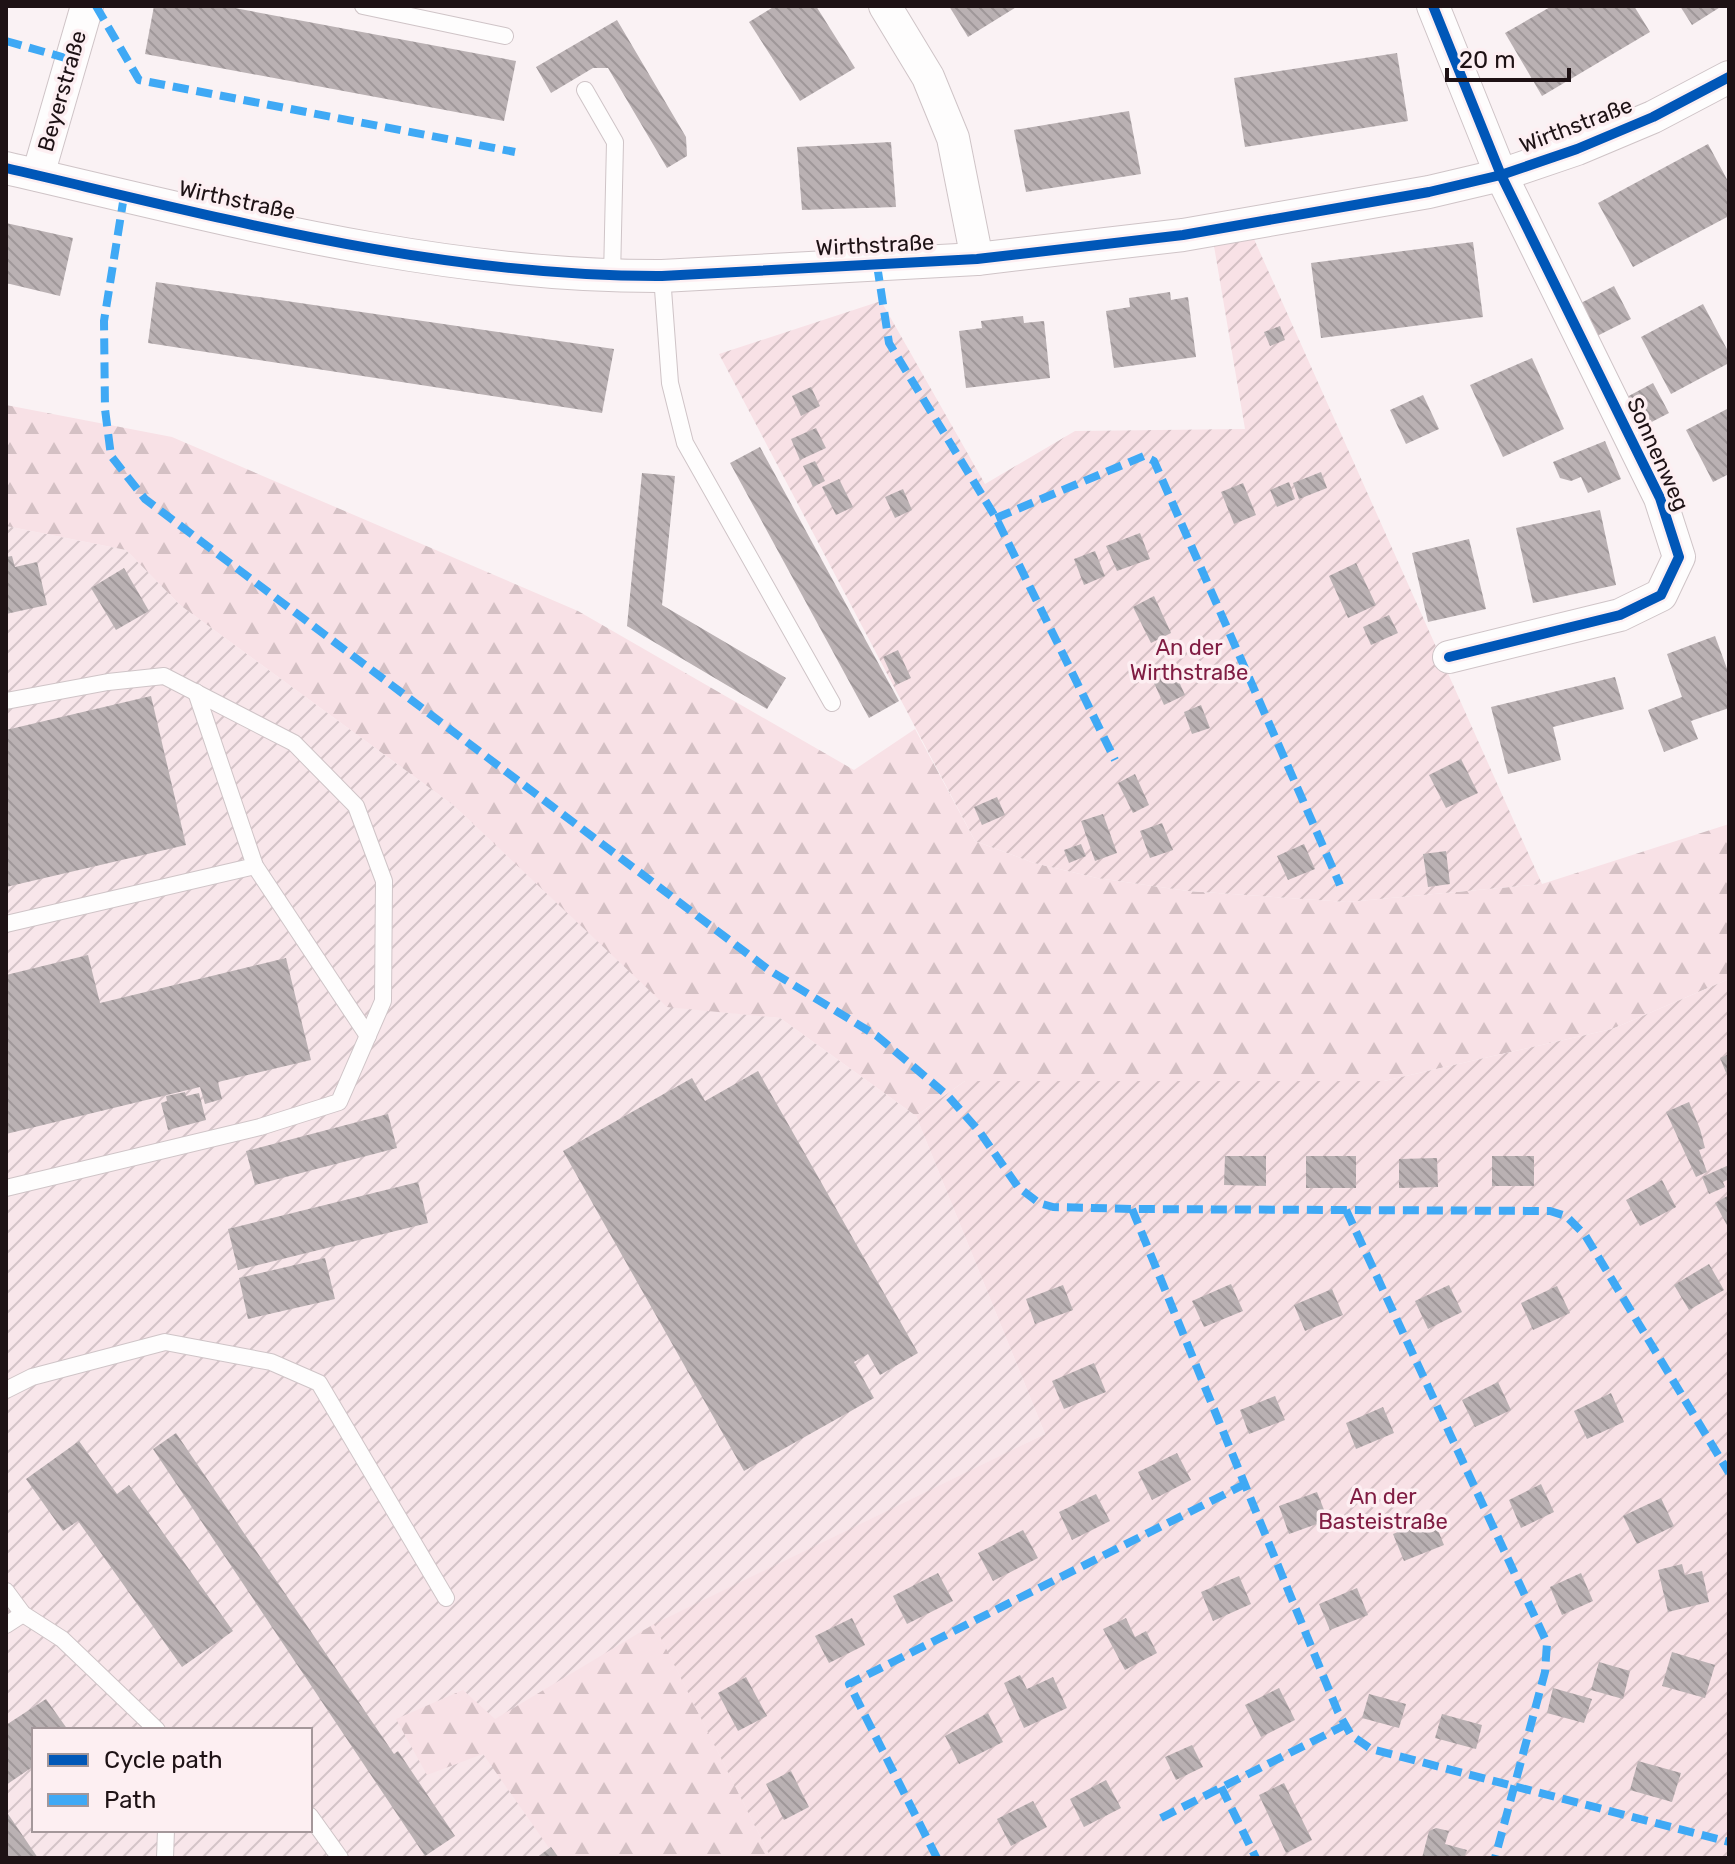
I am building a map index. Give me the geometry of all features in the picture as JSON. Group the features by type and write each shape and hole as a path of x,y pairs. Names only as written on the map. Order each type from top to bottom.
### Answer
{"street":[{"name":"Beyerstraße","path":"38,175 87,6"},
{"path":"885,6 928,77 953,138 977,259"},
{"name":"Sonnenweg","path":"1433,6 1501,175 1660,498 1679,557 1661,595 1620,615 1449,657"},
{"name":"Wirthstraße","path":"6,168 432,261 612,277 662,276 977,259 1183,235 1429,192 1501,175 1577,149 1653,117 1729,77"}],"lane":[{"path":"363,6 505,36"},
{"path":"585,90 615,142 612,277"},
{"path":"662,276 670,383 685,443 832,703"},
{"path":"6,701 108,682 164,676 294,743 356,806 384,881 383,1001 339,1102 260,1127 6,1188"},
{"path":"196,692 255,866 368,1036"},
{"path":"6,924 255,866"},
{"path":"6,1390 32,1377 165,1342 271,1362 319,1383 446,1598"},
{"path":"6,1591 23,1614 62,1639 155,1728"},
{"path":"6,1625 23,1614"},
{"path":"312,1819 340,1858"},
{"path":"165,1858 166,1832"}],"shaded area":[{"path":"6,526 126,550 180,605 453,805 667,1006 780,1018 916,1116 1045,1434 655,1624 771,1858 6,1858"}],"green space":[{"name":"An der Wirthstraße","path":"1254,239 1542,884 1347,902 1188,891 1097,878 1034,863 975,841 719,354 881,301 985,484 1075,431 1245,429 1214,246"},
{"path":"6,405 172,437 578,611 854,770 915,729 975,841 1034,863 1097,878 1188,891 1347,902 1542,884 1729,824 1729,979 1612,1029 1384,1081 965,1081 916,1116 780,1018 667,1007 453,805 180,605 126,550 6,526"},
{"name":"An der Basteistraße","path":"1729,979 1729,1858 771,1858 654,1624 1045,1434 916,1116 965,1081 1384,1081 1612,1029"},
{"path":"654,1624 771,1858 556,1858 483,1754 427,1775 396,1719 463,1690 495,1719"}],"building":[{"path":"154,6 224,6 516,61 504,121 145,54"},
{"path":"775,6 816,6 855,68 800,101 749,22"},
{"path":"949,6 1018,6 968,37"},
{"path":"1552,6 1634,6 1650,32 1542,96 1505,33"},
{"path":"1680,6 1722,6 1692,25"},
{"path":"617,20 686,137 687,156 667,168 608,68 593,68 551,93 536,67"},
{"path":"1397,53 1408,121 1245,147 1234,78"},
{"path":"1129,111 1141,174 1026,192 1014,130"},
{"path":"891,142 896,207 802,210 797,147"},
{"path":"1708,144 1729,183 1729,216 1633,267 1598,203"},
{"path":"6,223 73,238 60,296 6,283"},
{"path":"1473,242 1483,317 1321,338 1311,263"},
{"path":"156,282 614,349 602,413 148,343"},
{"path":"1614,286 1631,319 1595,337 1579,304"},
{"path":"1170,292 1171,300 1188,297 1196,357 1114,368 1106,311 1130,307 1129,298"},
{"path":"1703,304 1729,353 1729,363 1671,394 1641,337"},
{"path":"1023,316 1024,323 1044,321 1050,378 966,388 959,331 982,328 981,321"},
{"path":"1280,326 1285,340 1270,346 1264,332"},
{"path":"1532,358 1564,429 1503,457 1470,385"},
{"path":"1653,383 1669,413 1640,428 1625,398"},
{"path":"811,387 820,406 801,416 792,396"},
{"path":"1423,395 1439,429 1406,444 1390,410"},
{"path":"1729,408 1729,474 1713,482 1686,430"},
{"path":"816,428 826,448 800,460 791,439"},
{"path":"1605,441 1621,479 1588,493 1581,477 1571,481 1560,478 1553,462"},
{"path":"760,447 899,701 869,718 730,463"},
{"path":"815,461 825,481 813,487 803,466"},
{"path":"1321,472 1327,488 1299,499 1293,483"},
{"path":"642,473 675,476 662,605 786,678 767,709 627,626"},
{"path":"839,479 853,507 836,515 822,487"},
{"path":"1289,482 1295,499 1277,507 1270,490"},
{"path":"1243,483 1256,515 1234,524 1221,492"},
{"path":"903,489 912,510 895,518 885,497"},
{"path":"1600,510 1616,585 1533,603 1516,528"},
{"path":"1140,533 1150,559 1117,571 1106,546"},
{"path":"1469,539 1486,609 1428,622 1412,553"},
{"path":"1095,551 1105,576 1084,585 1074,559"},
{"path":"12,556 15,567 37,562 47,605 6,614 6,557"},
{"path":"1356,563 1376,605 1348,618 1329,576"},
{"path":"124,568 149,611 116,630 91,588"},
{"path":"1154,596 1171,633 1151,643 1133,607"},
{"path":"1389,615 1398,633 1371,645 1363,627"},
{"path":"1715,636 1729,674 1729,708 1691,721 1698,739 1664,752 1648,710 1682,697 1667,654"},
{"path":"898,650 911,678 896,685 883,657"},
{"path":"1171,664 1185,695 1164,705 1150,674"},
{"path":"1615,677 1624,709 1553,727 1561,760 1508,774 1491,707"},
{"path":"151,696 186,845 6,887 6,730"},
{"path":"1201,705 1210,728 1192,734 1184,712"},
{"path":"1461,759 1478,793 1446,808 1429,775"},
{"path":"1135,774 1149,805 1133,813 1118,783"},
{"path":"997,797 1005,815 982,825 974,807"},
{"path":"1103,814 1117,853 1095,861 1081,821"},
{"path":"1162,823 1173,850 1150,858 1140,831"},
{"path":"1081,844 1086,856 1069,863 1064,850"},
{"path":"1304,844 1315,869 1288,880 1277,856"},
{"path":"1446,851 1450,884 1428,887 1423,854"},
{"path":"88,955 100,1003 286,958 311,1060 218,1082 222,1099 205,1104 200,1087 6,1134 6,975"},
{"path":"1729,1054 1729,1080 1720,1058"},
{"path":"758,1071 918,1353 880,1375 868,1354 854,1362 874,1398 744,1471 563,1151 692,1078 705,1101"},
{"path":"185,1092 186,1096 199,1093 206,1120 168,1130 161,1103 167,1101 166,1096"},
{"path":"1689,1102 1705,1148 1699,1150 1707,1172 1696,1177 1666,1112"},
{"path":"388,1114 397,1148 255,1185 246,1151"},
{"path":"1225,1156 1266,1156 1266,1186 1224,1185"},
{"path":"1306,1156 1356,1156 1356,1188 1306,1188"},
{"path":"1492,1156 1534,1156 1534,1186 1492,1186"},
{"path":"1437,1158 1438,1187 1399,1188 1399,1159"},
{"path":"1729,1165 1729,1179 1723,1182 1725,1187 1709,1194 1702,1177"},
{"path":"1662,1180 1676,1207 1640,1226 1626,1200"},
{"path":"418,1182 428,1223 238,1270 228,1229"},
{"path":"1729,1195 1729,1229 1715,1203"},
{"path":"325,1258 335,1299 248,1319 239,1278"},
{"path":"1709,1264 1724,1290 1689,1310 1674,1285"},
{"path":"1231,1284 1243,1311 1204,1327 1192,1301"},
{"path":"1063,1285 1073,1310 1035,1324 1026,1299"},
{"path":"1449,1285 1462,1312 1428,1329 1415,1301"},
{"path":"1557,1286 1570,1313 1533,1330 1521,1303"},
{"path":"1332,1289 1343,1315 1305,1331 1294,1305"},
{"path":"1094,1363 1106,1392 1064,1409 1052,1381"},
{"path":"1498,1382 1511,1410 1475,1427 1462,1400"},
{"path":"1611,1393 1624,1422 1587,1439 1574,1411"},
{"path":"1275,1396 1285,1420 1249,1434 1240,1410"},
{"path":"1383,1407 1394,1433 1356,1449 1346,1423"},
{"path":"176,1433 394,1754 398,1751 455,1836 425,1856 153,1449"},
{"path":"79,1441 117,1494 129,1485 233,1631 182,1667 78,1521 63,1531 26,1479"},
{"path":"1177,1453 1191,1480 1152,1500 1138,1472"},
{"path":"1541,1484 1554,1512 1521,1528 1509,1500"},
{"path":"1317,1492 1328,1520 1289,1534 1279,1506"},
{"path":"1096,1494 1110,1521 1072,1540 1059,1512"},
{"path":"1661,1498 1674,1526 1637,1544 1623,1516"},
{"path":"1433,1518 1444,1545 1404,1561 1393,1534"},
{"path":"1023,1530 1038,1558 993,1581 978,1553"},
{"path":"1682,1564 1685,1575 1702,1571 1709,1602 1668,1612 1658,1570"},
{"path":"938,1573 953,1601 907,1624 893,1596"},
{"path":"1581,1573 1593,1601 1562,1615 1550,1587"},
{"path":"1239,1576 1251,1604 1213,1621 1201,1592"},
{"path":"1357,1588 1368,1615 1330,1630 1319,1604"},
{"path":"852,1618 865,1645 829,1663 815,1636"},
{"path":"1126,1618 1135,1637 1146,1631 1157,1653 1125,1670 1103,1629"},
{"path":"1672,1652 1715,1665 1705,1698 1662,1686"},
{"path":"1599,1662 1630,1671 1623,1699 1591,1690"},
{"path":"1020,1675 1027,1689 1053,1677 1067,1708 1024,1728 1004,1683"},
{"path":"746,1677 767,1716 738,1731 718,1693"},
{"path":"1279,1688 1295,1720 1261,1737 1245,1705"},
{"path":"1553,1688 1592,1699 1584,1723 1547,1713"},
{"path":"1369,1694 1406,1704 1399,1728 1362,1718"},
{"path":"46,1699 67,1728 32,1728 32,1767 6,1785 6,1725"},
{"path":"988,1713 1003,1742 959,1764 945,1736"},
{"path":"1442,1714 1482,1725 1476,1749 1435,1738"},
{"path":"1192,1745 1203,1767 1176,1780 1165,1757"},
{"path":"1638,1761 1681,1773 1672,1802 1630,1790"},
{"path":"791,1771 809,1807 784,1820 766,1784"},
{"path":"1106,1780 1121,1808 1084,1827 1070,1799"},
{"path":"1284,1783 1312,1840 1286,1853 1259,1795"},
{"path":"1033,1801 1047,1827 1011,1846 997,1819"},
{"path":"6,1811 38,1858 6,1858"},
{"path":"1436,1828 1449,1831 1445,1844 1467,1850 1464,1858 1422,1858 1429,1831"},
{"path":"551,1847 559,1858 536,1858"}],"marked path":[{"path":"96,6 139,80 515,152"},
{"path":"6,41 69,59"},
{"path":"124,196 104,321 105,409 111,456 145,499 769,970 877,1036 947,1095 979,1131 1018,1187 1039,1203 1053,1207 1132,1209 1550,1211 1566,1216 1585,1235 1729,1473"},
{"path":"877,265 889,343 996,518 1115,760"},
{"path":"996,518 1144,456 1154,461 1340,885"},
{"path":"1132,1209 1338,1712 1351,1735 1371,1749 1729,1842"},
{"path":"1346,1210 1547,1643 1545,1672 1495,1858"},
{"path":"937,1858 849,1684 1245,1484"},
{"path":"1161,1818 1345,1725"},
{"path":"1221,1787 1256,1858"}],"cycle path":[{"path":"1433,6 1501,175 1660,498 1679,557 1661,595 1620,615 1449,657"},
{"path":"6,168 250,224 413,255 496,267 579,274 662,276 977,259 1183,235 1429,192 1501,175 1577,149 1653,117 1729,77"}]}
